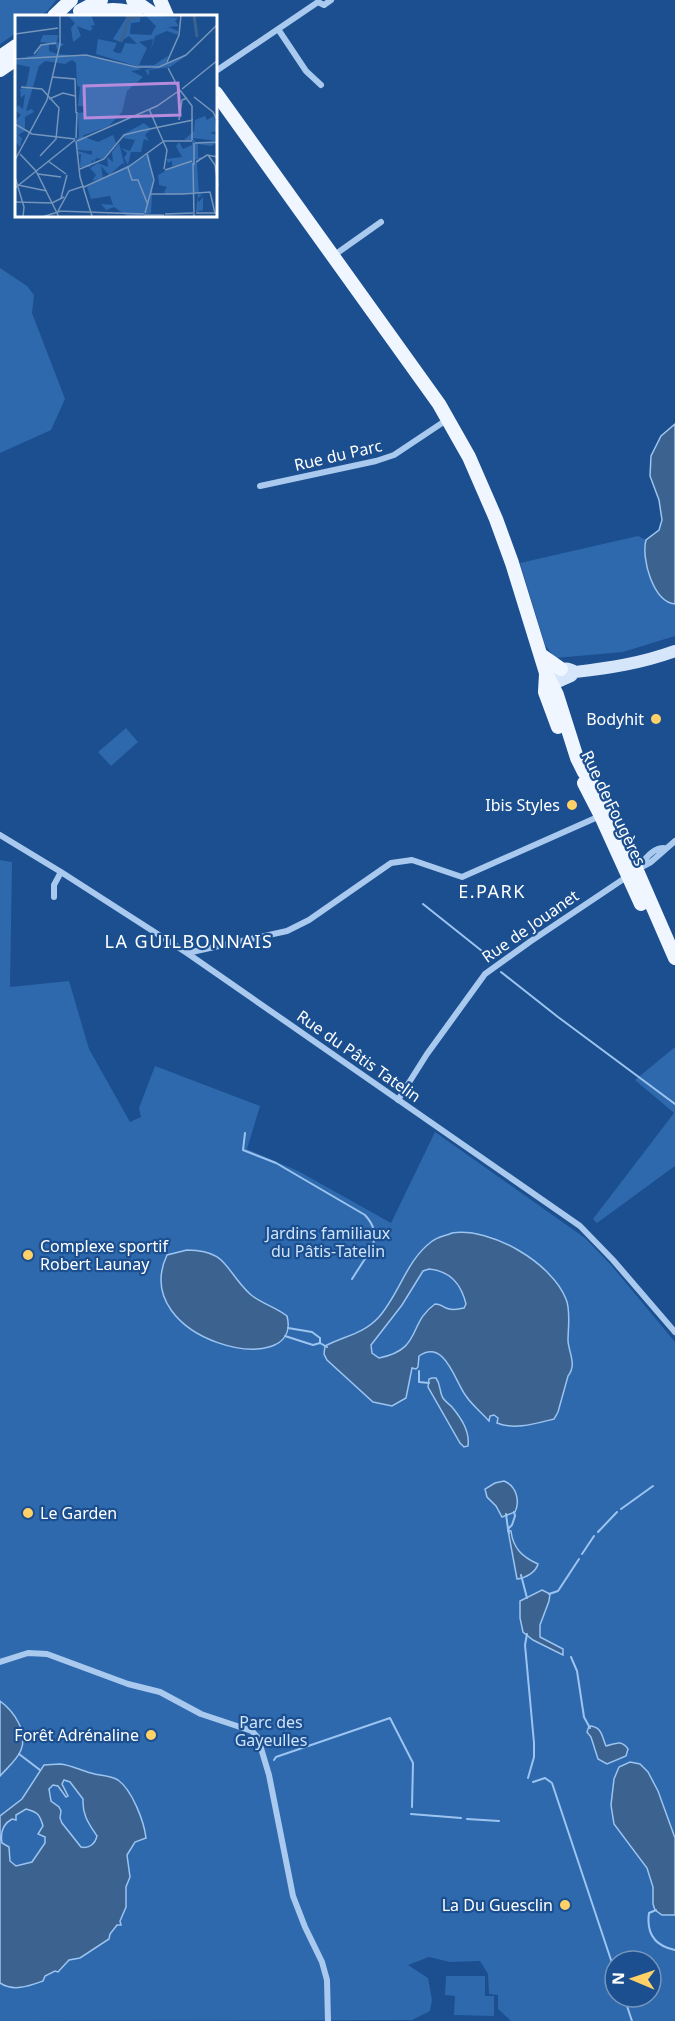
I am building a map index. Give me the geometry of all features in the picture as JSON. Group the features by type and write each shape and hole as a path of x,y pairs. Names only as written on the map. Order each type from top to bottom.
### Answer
{"main road":[{"path":"55,15 71,0"},
{"path":"76,15 100,0"},
{"path":"133,0 155,15"},
{"path":"160,0 167,15"},
{"path":"88,15 110,10 139,15"},
{"path":"0,57 15,47"},
{"path":"0,70 15,60"},
{"path":"218,96 448,419 469,457 512,563 548,680 577,758 584,772 611,810 633,872 668,938 673,954"},
{"path":"548,680 568,670 612,668 675,651"},
{"path":"540,655 568,670"},
{"name":"Rue de Fougères","path":"548,680 561,735 601,816 633,872"}],"street":[{"path":"218,70 318,1 321,5 326,5 331,0"},
{"path":"278,29 306,71 321,85"},
{"path":"332,256 381,222"},
{"name":"Rue du Parc","path":"260,486 394,455 448,419"},
{"path":"187,953 287,931 309,920 391,863 412,860 462,877 601,816"},
{"name":"Rue du Pâtis Tatelin","path":"0,835 187,953 580,1226 613,1260 675,1332"},
{"name":"Rue de Jouanet","path":"398,1100 427,1053 485,974 633,872 647,856 675,841"},
{"path":"54,897 54,885 61,872"},
{"path":"0,1662 28,1653 47,1654 128,1684 160,1692 201,1714 252,1731 258,1738 269,1775 293,1896 322,1962 327,1980 328,2021"}],"green space":[{"path":"0,0 56,0 48,11 40,15 15,15 15,34 0,44"},
{"path":"0,268 27,286 34,295 32,313 65,399 51,430 0,453"},
{"path":"638,536 646,540 645,544 670,603 675,604 675,636 623,652 555,658 545,645 520,563"},
{"path":"126,728 138,742 111,766 98,752"},
{"name":"Parc des Gayeulles","path":"0,860 12,862 10,987 69,981 89,1049 130,1122 141,1117 139,1108 155,1066 260,1106 247,1149 298,1171 391,1223 435,1132 585,1238 611,1265 675,1342 675,2021 511,2021 498,2009 498,1995 489,1994 488,1974 480,1961 450,1962 429,1957 408,1965 428,1978 432,2000 430,2011 412,2020 0,2021"},
{"path":"675,1047 675,1166 597,1223 593,1219 674,1113 635,1080"},
{"path":"446,1976 485,1976 485,1996 494,1996 494,2016 454,2015 455,1996 445,1995"}],"shaded area":[{"path":"675,424 675,604 660,596 655,588 647,568 645,548 646,540 659,530 662,520 659,500 650,476 651,456 661,436"},
{"path":"452,1233 468,1233 502,1242 534,1261 559,1286 568,1309 568,1341 572,1368 554,1419 517,1426 497,1423 498,1418 494,1415 490,1416 489,1421 468,1399 448,1364 436,1353 428,1352 419,1356 418,1367 412,1368 406,1398 392,1406 373,1402 327,1360 324,1354 325,1346 360,1331 378,1318 422,1250 433,1240","holes":["436,1270 449,1275 458,1284 466,1304 464,1308 455,1310 435,1304 426,1312 409,1342 402,1349 379,1358 372,1353 371,1345 402,1305 423,1271"]},
{"path":"187,1250 200,1251 218,1258 250,1294 287,1316 285,1336 270,1347 246,1349 218,1343 192,1330 171,1310 161,1285 167,1255"},
{"path":"436,1378 443,1397 464,1425 468,1435 468,1446 464,1447 460,1443 428,1387 429,1379"},
{"path":"504,1481 515,1490 517,1504 515,1512 502,1517 487,1497 485,1489"},
{"path":"508,1530 511,1531 519,1551 538,1564 533,1572 517,1579"},
{"path":"542,1590 550,1594 540,1625 540,1637 563,1649 563,1655 533,1640 523,1632 520,1601"},
{"path":"0,1701 15,1716 21,1729 23,1743 17,1757 0,1776"},
{"path":"589,1726 599,1730 606,1746 623,1744 628,1749 626,1756 607,1764 598,1759 591,1737 587,1732"},
{"path":"630,1762 640,1764 648,1772 658,1791 675,1838 675,1915 662,1915 655,1910 653,1887 647,1868 614,1824 611,1805 614,1779 619,1767"},
{"path":"60,1764 118,1780 137,1806 146,1838 135,1842 127,1855 130,1877 126,1887 126,1907 120,1921 121,1925 117,1925 109,1939 80,1958 69,1960 58,1972 55,1971 45,1976 43,1981 22,1987 11,1987 0,1983 0,1816 22,1799 44,1765","holes":["64,1780 70,1782 83,1799 85,1815 97,1836 89,1847 81,1847 62,1823 59,1807 51,1801 49,1789 53,1785 58,1786 66,1797 68,1796 62,1784","26,1809 36,1813 39,1817 43,1826 38,1834 45,1837 45,1843 32,1862 16,1866 10,1861 9,1847 2,1843 1,1835 6,1823 12,1819 16,1820 16,1815"]}],"waterway":[{"path":"423,904 492,959"},
{"path":"501,972 675,1104"},
{"path":"245,1133 243,1150 276,1163 365,1215 374,1230 371,1249"},
{"path":"352,1279 370,1251"},
{"path":"288,1328 312,1332 320,1338 320,1343"},
{"path":"285,1336 313,1345 320,1343 327,1347"},
{"path":"419,1371 419,1382 429,1383"},
{"path":"621,1509 653,1486"},
{"path":"509,1533 508,1529 512,1525 514,1512"},
{"path":"598,1532 617,1512"},
{"path":"506,1514 508,1529"},
{"path":"582,1554 594,1536"},
{"path":"549,1594 558,1591 579,1559"},
{"path":"521,1575 527,1598"},
{"path":"527,1634 525,1645 534,1743 534,1757 528,1778"},
{"path":"571,1657 577,1671 584,1717 590,1728"},
{"path":"274,1760 276,1757 390,1718 413,1763 412,1807"},
{"path":"19,1754 40,1770"},
{"path":"533,1782 545,1778 552,1783 607,1949"},
{"path":"411,1814 461,1818"},
{"path":"467,1819 499,1821"},
{"path":"656,1910 649,1913 651,1933 662,1945 675,1950"},
{"path":"628,2009 632,2021"}],"place":[{"name":"Bodyhit","path":"656,719"},
{"name":"Ibis Styles","path":"572,805"},
{"name":"Complexe sportif Robert Launay","path":"28,1255"},
{"name":"Le Garden","path":"28,1513"},
{"name":"Forêt Adrénaline","path":"151,1735"},
{"name":"La Du Guesclin","path":"565,1905"}],"district":[{"name":"E.PARK","path":"492,892"},
{"name":"LA GUILBONNAIS","path":"189,942"}],"park label":[{"name":"Jardins familiaux du Pâtis-Tatelin","path":"328,1242"}]}
